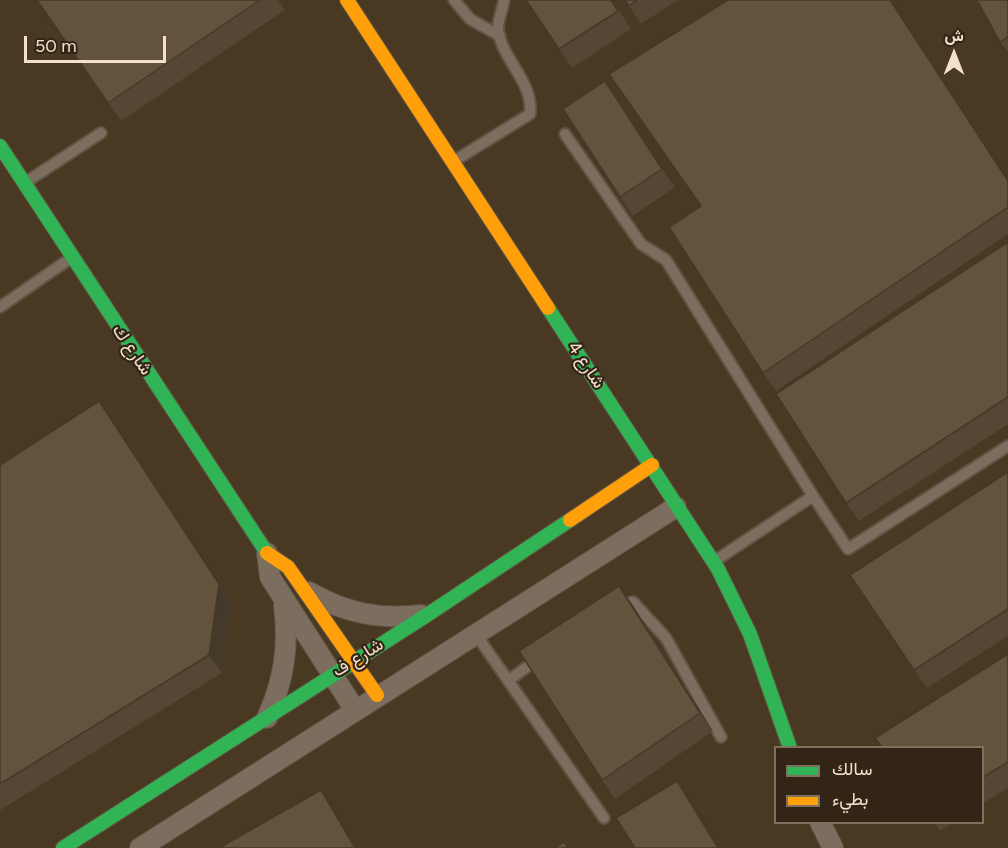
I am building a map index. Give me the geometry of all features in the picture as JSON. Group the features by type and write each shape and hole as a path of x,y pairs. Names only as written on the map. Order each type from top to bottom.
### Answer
{"street":[{"name":"شارع 4","path":"347,0 652,465 676,507 713,562 750,634 790,746"},
{"name":"شارع ك","path":"0,146 71,258 267,553 288,567 378,695"},
{"name":"شارع ف","path":"63,848 267,718 331,674 427,615 652,465"},
{"path":"140,848 676,507"},
{"name":"شارع ك","path":"267,553 270,577 355,710"},
{"path":"301,587 330,604 361,614 394,618 427,615"},
{"path":"267,718 279,690 286,661 287,631 283,599"},
{"path":"821,824 833,848"}],"lane":[{"path":"454,0 470,19 500,36"},
{"path":"452,163 530,114 532,100 500,36 499,18 504,0"},
{"path":"24,183 101,133"},
{"path":"565,135 641,244 666,260 848,549 1008,446"},
{"path":"0,307 71,258"},
{"path":"713,562 813,496"},
{"path":"611,610 627,603 633,603 666,638 721,737"},
{"path":"475,633 604,818"},
{"path":"509,680 553,649"}],"building":[{"path":"37,0 260,0 108,103"},
{"path":"526,0 611,0 618,11 559,49"},
{"path":"625,0 637,0 629,6"},
{"path":"728,0 890,0 1008,181 1008,207 763,373 669,227 701,206 609,74"},
{"path":"977,0 1008,0 1008,37 1000,42"},
{"path":"605,81 662,169 620,197 563,109"},
{"path":"1008,242 1008,397 846,503 776,394"},
{"path":"99,401 219,584 209,655 0,784 0,465"},
{"path":"1008,472 1008,609 914,670 850,575"},
{"path":"619,586 700,713 602,780 519,651"},
{"path":"1008,654 1008,762 984,777 984,746 881,746 875,738"},
{"path":"677,781 718,848 635,848 616,818"},
{"path":"321,790 355,848 219,848"},
{"path":"564,842 568,848 554,848"}],"traffic: fast":[{"path":"0,146 267,553"},
{"path":"548,308 718,569 750,634 789,746"},
{"path":"63,848 427,615 570,520"}],"traffic: slow":[{"path":"347,0 548,308"},
{"path":"570,520 652,465"},
{"path":"267,553 288,567 377,695"}]}
